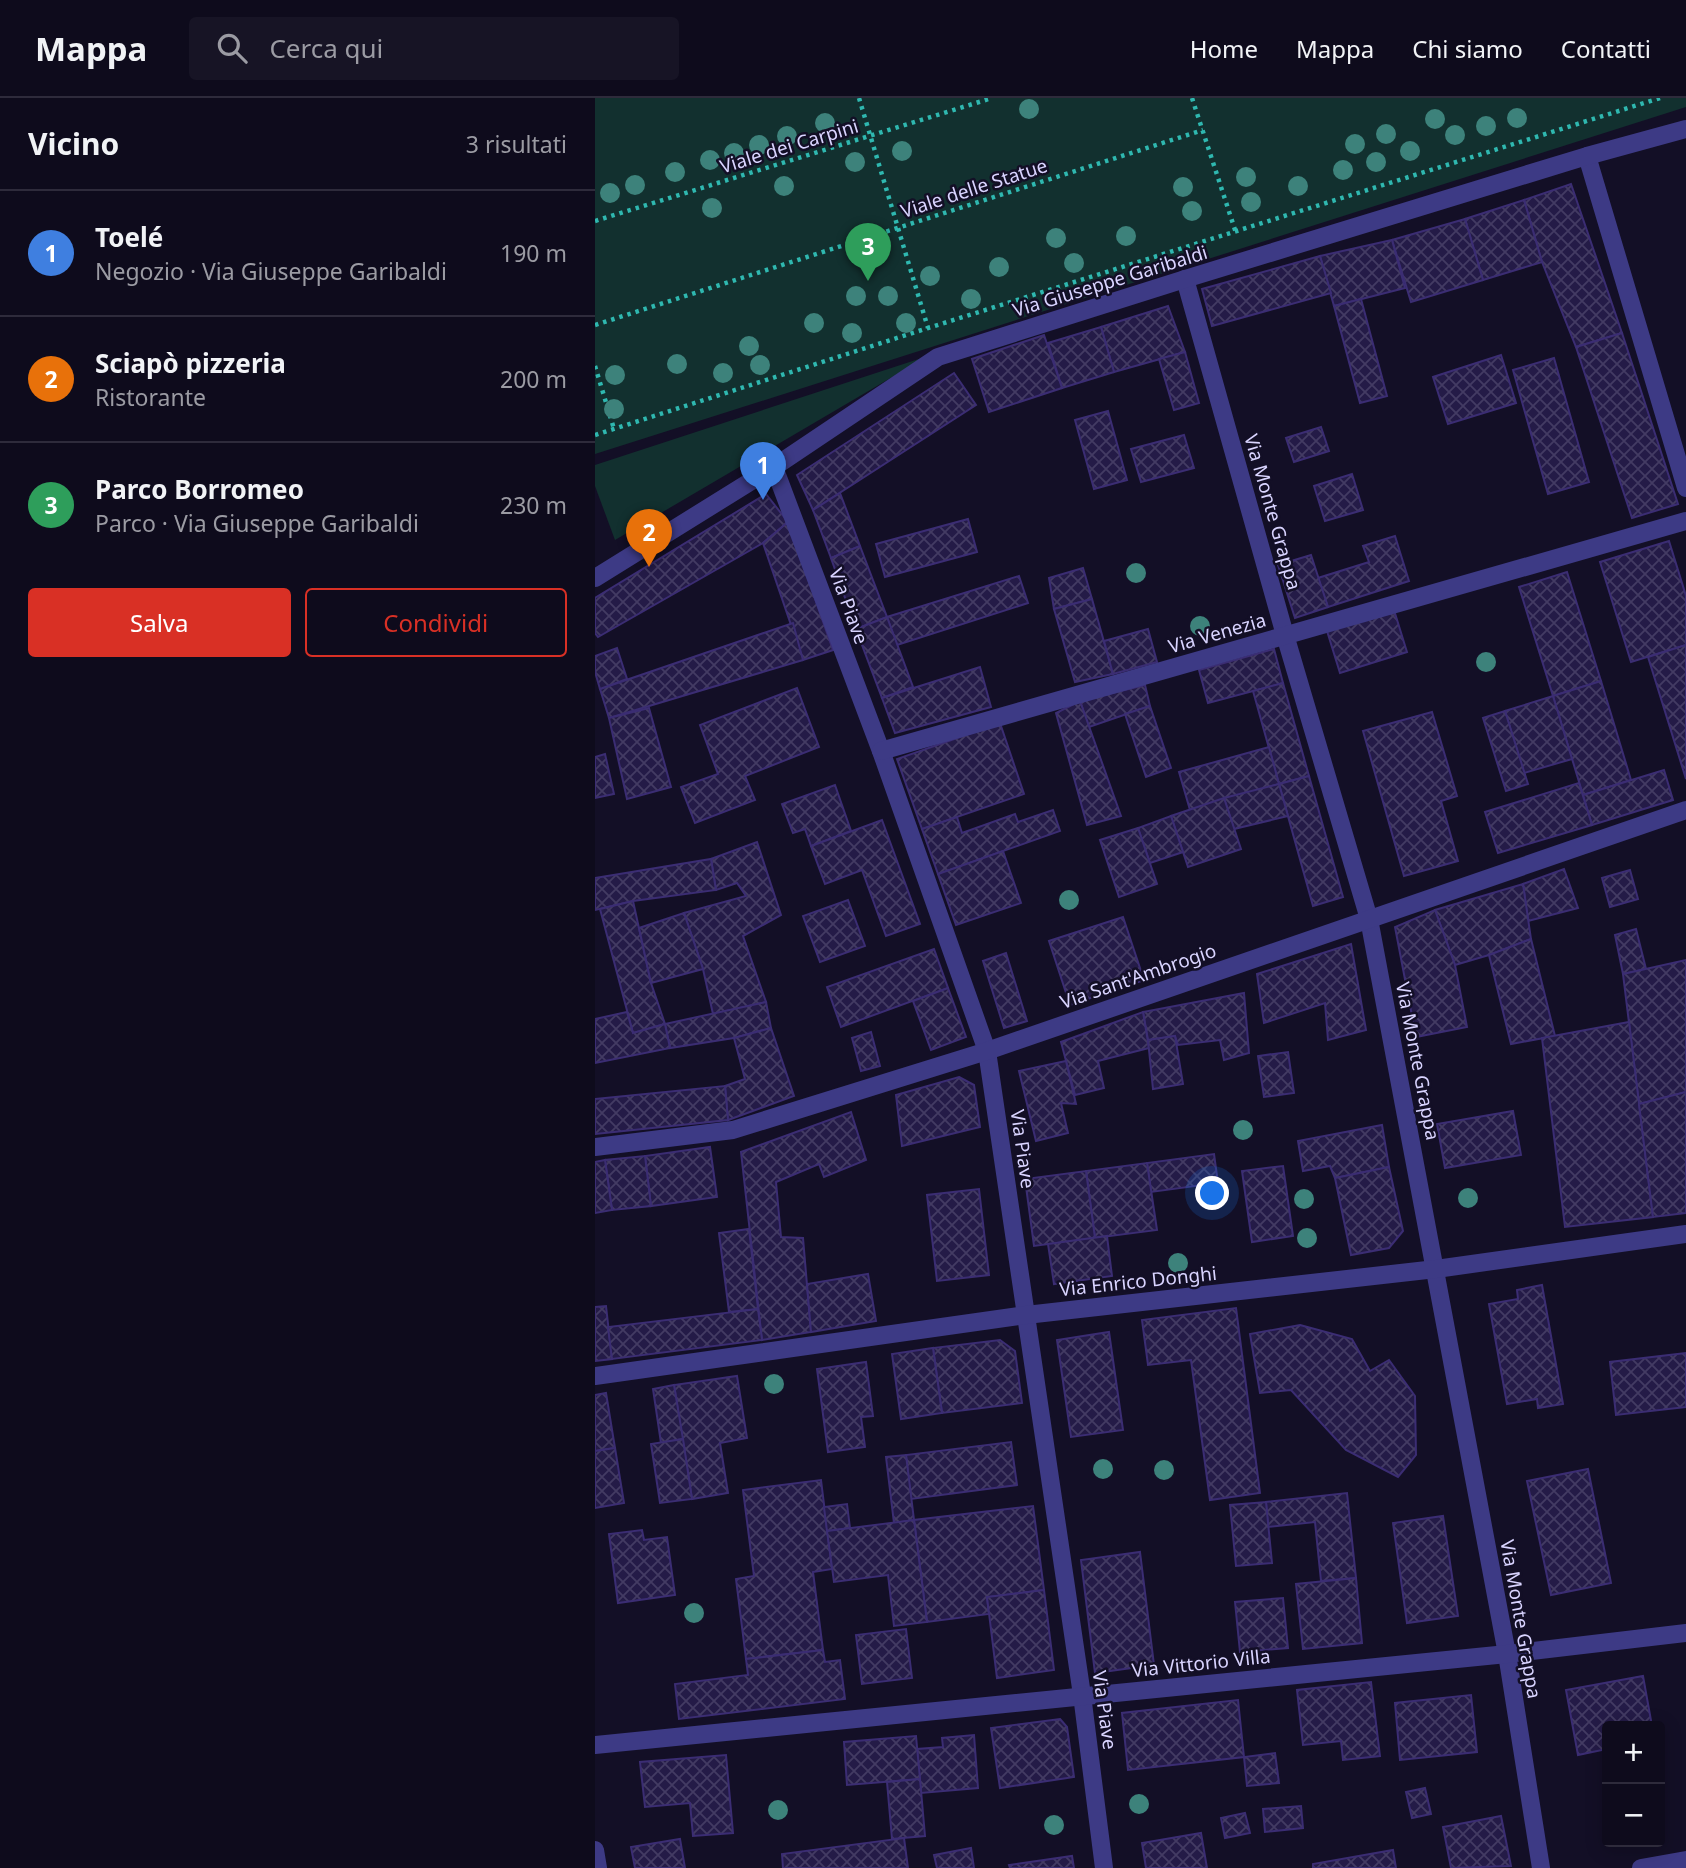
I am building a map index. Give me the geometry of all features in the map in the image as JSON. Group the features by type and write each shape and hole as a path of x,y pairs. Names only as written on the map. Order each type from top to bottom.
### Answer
{"street":[{"name":"Via Giuseppe Garibaldi","path":"595,578 774,467 939,357 1587,156 1686,129"},
{"path":"1587,156 1686,488"},
{"name":"Via Monte Grappa","path":"1185,279 1285,635 1369,919 1507,1654 1541,1868"},
{"name":"Via Piave","path":"774,467 881,751 987,1051 1082,1695 1104,1868"},
{"name":"Via Venezia","path":"881,751 1686,521"},
{"name":"Via Sant'Ambrogio","path":"595,1147 733,1130 987,1051 1686,810"},
{"name":"Via Enrico Donghi","path":"595,1376 1027,1315 1436,1269 1686,1234"},
{"name":"Via Vittorio Villa","path":"595,1745 1507,1654 1686,1633"},
{"path":"595,1850 598,1868"},
{"path":"1641,1868 1686,1860"}],"path":[{"path":"859,98 928,328"},
{"name":"Viale dei Carpini","path":"595,221 992,98"},
{"path":"1192,98 1236,233"},
{"path":"595,435 1660,98"},
{"name":"Viale delle Statue","path":"595,325 1203,131"},
{"path":"595,366 614,429"}],"green space":[{"path":"595,98 1686,98 1686,107 595,454"},
{"path":"928,356 615,540 595,486 595,465"}],"building":[{"path":"1571,184 1622,333 1576,347 1542,262 1524,200"},
{"path":"1524,200 1542,262 1483,280 1465,219"},
{"path":"1465,219 1483,280 1411,302 1392,240"},
{"path":"1392,240 1405,288 1334,306 1320,256"},
{"path":"1320,256 1331,293 1212,326 1202,289"},
{"path":"1361,299 1387,396 1360,403 1334,306"},
{"path":"1168,306 1185,352 1114,372 1101,327"},
{"path":"1101,327 1114,372 1062,388 1048,343"},
{"path":"1622,333 1678,504 1632,518 1576,347"},
{"path":"1044,335 1062,388 989,412 972,359"},
{"path":"1185,352 1199,403 1174,410 1159,359"},
{"path":"1501,355 1516,403 1448,424 1433,377"},
{"path":"1554,358 1589,482 1548,494 1513,370"},
{"path":"954,373 976,405 813,510 797,475"},
{"path":"1108,411 1127,480 1094,489 1075,420"},
{"path":"1321,427 1329,451 1294,462 1286,438"},
{"path":"1184,435 1194,468 1141,482 1131,449"},
{"path":"1352,474 1363,510 1325,521 1314,486"},
{"path":"840,493 860,546 831,558 813,510"},
{"path":"766,494 788,522 763,543 598,637 595,633 595,598"},
{"path":"968,519 977,552 885,577 876,544"},
{"path":"788,522 833,650 803,660 763,543"},
{"path":"1395,536 1409,581 1328,607 1318,578 1369,562 1363,546"},
{"path":"1669,541 1686,596 1686,645 1631,662 1600,562"},
{"path":"860,546 887,617 856,629 831,558"},
{"path":"1311,555 1328,607 1295,618 1278,565"},
{"path":"1083,568 1092,599 1054,609 1049,578"},
{"path":"1567,572 1601,681 1553,696 1519,587"},
{"path":"1019,576 1028,603 897,645 887,617"},
{"path":"1092,599 1113,674 1075,682 1054,609"},
{"path":"1394,610 1407,652 1340,673 1327,631"},
{"path":"887,617 913,687 882,698 856,629"},
{"path":"793,623 803,660 609,718 600,689"},
{"path":"1148,629 1157,662 1113,674 1104,641"},
{"path":"1686,645 1686,779 1648,657"},
{"path":"617,648 627,679 600,689 595,672 595,656"},
{"path":"1274,649 1283,683 1208,703 1199,670"},
{"path":"980,667 991,707 895,733 882,698"},
{"path":"1601,681 1631,780 1583,795 1553,696"},
{"path":"1283,683 1309,776 1279,784 1253,691"},
{"path":"1145,685 1150,706 1089,727 1080,701"},
{"path":"797,688 819,747 745,776 755,800 695,823 681,787 718,774 700,725"},
{"path":"1553,696 1572,759 1524,773 1505,711"},
{"path":"1080,701 1121,816 1087,825 1056,713"},
{"path":"1150,706 1171,768 1146,777 1125,714"},
{"path":"649,708 671,787 627,799 609,718"},
{"path":"1505,711 1528,784 1506,791 1483,718"},
{"path":"1432,712 1457,796 1441,801 1458,861 1404,876 1363,731"},
{"path":"1000,723 1024,794 922,829 897,759"},
{"path":"1269,747 1279,784 1190,810 1179,772"},
{"path":"605,754 614,794 595,798 595,757"},
{"path":"1664,770 1673,800 1592,825 1583,795"},
{"path":"1309,776 1343,897 1313,906 1279,784"},
{"path":"1579,783 1592,825 1498,853 1485,812"},
{"path":"1279,784 1288,816 1234,829 1224,798"},
{"path":"835,785 851,831 811,846 805,829 793,833 782,804"},
{"path":"1224,798 1241,849 1188,867 1171,816"},
{"path":"1053,810 1060,831 938,874 922,829 957,817 962,833 1015,814 1018,822"},
{"path":"1171,816 1183,852 1150,863 1138,828"},
{"path":"882,820 920,924 886,936 862,870 825,884 811,846"},
{"path":"1138,828 1157,884 1119,897 1100,840"},
{"path":"757,842 781,915 743,936 766,1002 713,1014 703,969 684,913 746,896 737,883 716,890 711,859"},
{"path":"1003,851 1021,903 956,925 938,874"},
{"path":"711,859 716,890 633,901 595,910 595,878"},
{"path":"1564,869 1578,908 1528,921 1523,884"},
{"path":"1630,870 1638,899 1610,907 1602,878"},
{"path":"1523,884 1531,939 1455,965 1435,910"},
{"path":"848,900 865,946 820,962 803,916"},
{"path":"633,901 651,983 665,1024 633,1033 600,909"},
{"path":"1435,910 1455,965 1467,1027 1416,1037 1395,927"},
{"path":"684,913 703,969 651,983 639,928"},
{"path":"1123,917 1144,980 1070,1005 1049,941"},
{"path":"1636,929 1646,969 1623,974 1615,935"},
{"path":"1531,939 1555,1036 1511,1044 1489,955"},
{"path":"1351,944 1366,1030 1328,1040 1325,1003 1264,1023 1257,974"},
{"path":"934,949 948,988 841,1027 827,987"},
{"path":"1006,953 1027,1021 1004,1028 983,961"},
{"path":"1686,960 1686,1092 1639,1104 1623,974"},
{"path":"948,988 966,1037 931,1050 913,1001"},
{"path":"1244,993 1249,1053 1224,1060 1220,1040 1178,1045 1175,1036 1148,1040 1143,1012"},
{"path":"766,1002 771,1028 734,1038 670,1048 665,1024"},
{"path":"627,1012 633,1033 665,1024 670,1048 595,1063 595,1019"},
{"path":"1143,1012 1149,1048 1098,1061 1104,1088 1075,1095 1061,1042"},
{"path":"1629,1022 1653,1217 1565,1227 1542,1038"},
{"path":"771,1028 794,1096 728,1120 725,1086 745,1079 734,1038"},
{"path":"871,1032 880,1066 861,1071 852,1038"},
{"path":"1175,1036 1183,1084 1153,1089 1148,1040"},
{"path":"1288,1052 1294,1093 1264,1097 1258,1056"},
{"path":"1066,1061 1076,1104 1061,1103 1068,1133 1036,1141 1019,1071"},
{"path":"959,1077 974,1085 980,1127 902,1146 896,1095"},
{"path":"725,1086 728,1120 595,1134 595,1099"},
{"path":"1686,1092 1686,1213 1653,1217 1639,1104"},
{"path":"1513,1111 1521,1155 1445,1168 1437,1124"},
{"path":"851,1112 866,1160 824,1177 819,1164 776,1182 781,1237 803,1238 811,1332 762,1340 741,1152"},
{"path":"1382,1125 1389,1167 1335,1178 1330,1166 1303,1171 1298,1141"},
{"path":"710,1147 717,1197 651,1206 645,1156"},
{"path":"1214,1154 1218,1183 1151,1192 1147,1163"},
{"path":"645,1156 651,1206 612,1210 605,1160"},
{"path":"605,1160 612,1210 595,1213 595,1162"},
{"path":"1147,1163 1157,1230 1095,1238 1086,1171"},
{"path":"1283,1166 1293,1236 1252,1242 1242,1171"},
{"path":"1389,1167 1403,1231 1389,1248 1351,1255 1335,1178"},
{"path":"1086,1171 1095,1238 1034,1246 1025,1179"},
{"path":"979,1189 989,1275 937,1281 927,1195"},
{"path":"749,1229 758,1309 729,1312 719,1233"},
{"path":"1107,1236 1112,1276 1054,1284 1048,1244"},
{"path":"868,1274 876,1321 811,1332 807,1284"},
{"path":"1542,1285 1563,1404 1538,1408 1537,1399 1507,1404 1489,1304 1518,1299 1517,1290"},
{"path":"606,1306 612,1359 595,1361 595,1307"},
{"path":"1236,1308 1260,1493 1210,1500 1191,1360 1148,1365 1142,1320"},
{"path":"758,1309 762,1340 612,1359 608,1327"},
{"path":"1300,1325 1352,1339 1370,1371 1389,1360 1415,1396 1416,1455 1398,1477 1346,1450 1291,1390 1260,1393 1250,1334"},
{"path":"1109,1332 1123,1430 1071,1437 1057,1340"},
{"path":"1000,1340 1015,1351 1022,1403 942,1413 933,1348"},
{"path":"933,1348 942,1413 901,1419 892,1354"},
{"path":"1686,1353 1686,1407 1616,1415 1610,1362"},
{"path":"866,1362 873,1416 861,1417 865,1447 828,1452 817,1369"},
{"path":"737,1376 747,1438 720,1443 728,1493 692,1499 674,1385"},
{"path":"674,1385 683,1439 661,1443 653,1389"},
{"path":"606,1393 615,1448 595,1451 595,1395"},
{"path":"683,1439 692,1499 660,1503 651,1444"},
{"path":"1011,1442 1017,1485 911,1499 906,1455"},
{"path":"615,1448 624,1503 595,1508 595,1451"},
{"path":"906,1455 914,1520 894,1523 886,1457"},
{"path":"1588,1469 1611,1583 1551,1595 1527,1481"},
{"path":"821,1480 832,1569 813,1572 823,1650 746,1659 736,1579 754,1576 743,1490"},
{"path":"1347,1493 1356,1578 1321,1581 1315,1522 1268,1527 1266,1502"},
{"path":"1266,1502 1272,1563 1236,1566 1230,1505"},
{"path":"847,1504 850,1528 827,1531 824,1507"},
{"path":"1033,1506 1044,1590 987,1597 989,1614 927,1622 914,1520"},
{"path":"1443,1516 1458,1616 1407,1623 1393,1523"},
{"path":"914,1520 927,1622 894,1626 888,1575 834,1582 827,1531"},
{"path":"642,1530 644,1540 667,1537 675,1595 618,1603 609,1534"},
{"path":"1140,1552 1154,1665 1095,1673 1081,1560"},
{"path":"1356,1578 1362,1643 1303,1649 1296,1584"},
{"path":"1044,1590 1054,1670 997,1678 987,1597"},
{"path":"1283,1598 1288,1648 1240,1652 1235,1602"},
{"path":"906,1629 912,1678 862,1684 856,1635"},
{"path":"823,1650 825,1662 840,1660 845,1699 679,1719 675,1684 748,1675 746,1659"},
{"path":"1643,1676 1651,1721 1602,1721 1602,1750 1578,1755 1566,1690"},
{"path":"1371,1682 1380,1756 1343,1760 1341,1741 1303,1745 1297,1690"},
{"path":"1471,1695 1477,1752 1400,1760 1395,1703"},
{"path":"1238,1700 1244,1757 1128,1770 1122,1713"},
{"path":"1060,1719 1067,1727 1074,1777 1000,1788 991,1728"},
{"path":"974,1735 978,1788 921,1793 917,1749 943,1747 942,1738"},
{"path":"916,1736 920,1779 847,1785 844,1742"},
{"path":"1275,1753 1279,1783 1247,1786 1244,1757"},
{"path":"726,1755 733,1833 693,1836 690,1803 645,1807 640,1762"},
{"path":"920,1779 925,1836 892,1839 887,1782"},
{"path":"1425,1788 1431,1814 1412,1818 1406,1792"},
{"path":"1301,1806 1303,1828 1265,1832 1263,1809"},
{"path":"1245,1813 1250,1833 1225,1838 1221,1818"},
{"path":"1501,1816 1511,1866 1451,1868 1443,1827"},
{"path":"1201,1833 1207,1868 1146,1868 1142,1843"},
{"path":"904,1838 908,1868 783,1868 782,1854"},
{"path":"680,1839 685,1868 635,1868 631,1847"},
{"path":"971,1848 974,1868 937,1868 934,1855"},
{"path":"1393,1850 1396,1868 1313,1868 1313,1864"},
{"path":"1072,1856 1074,1868 1010,1868 1009,1865"}],"place":[{"name":"Parco Borromeo","path":"868,281"},
{"name":"Toelé","path":"763,500"},
{"name":"Sciapò pizzeria","path":"649,567"}]}
